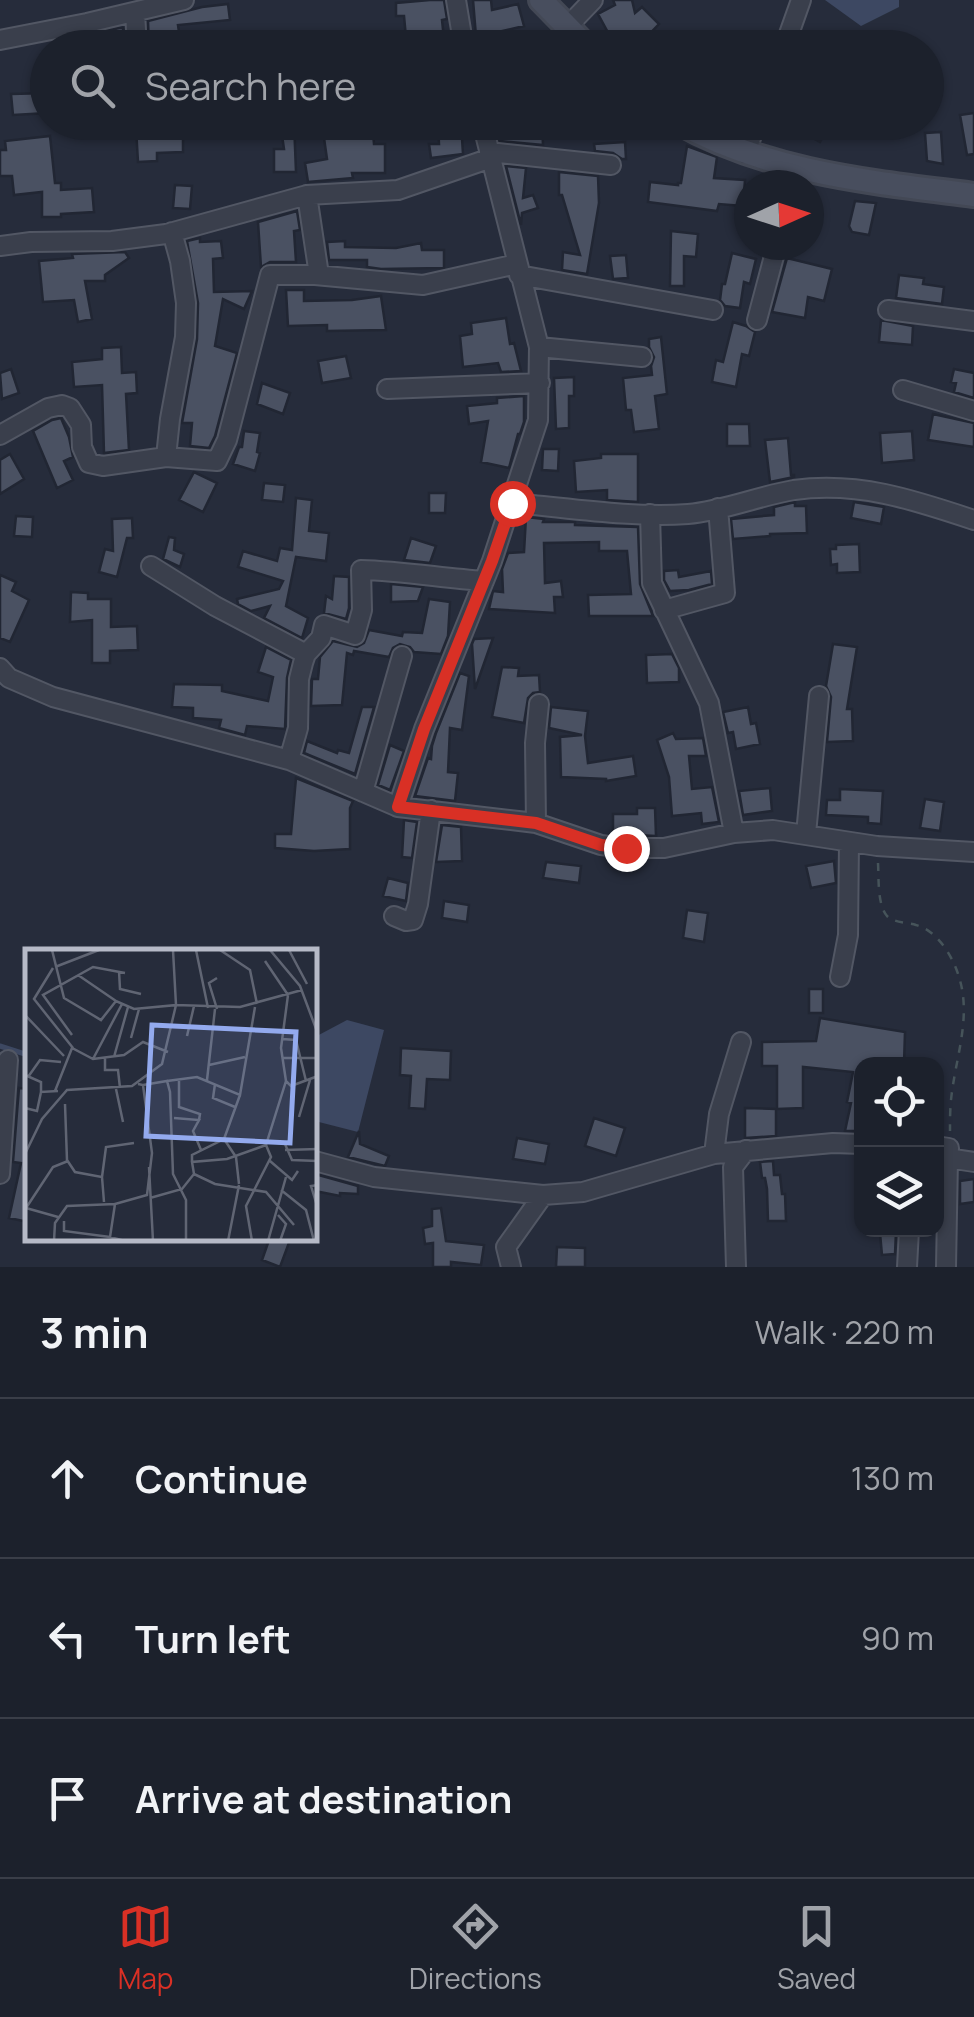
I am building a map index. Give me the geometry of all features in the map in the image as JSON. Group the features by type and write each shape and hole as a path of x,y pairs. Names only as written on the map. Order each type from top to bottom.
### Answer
{"street":[{"path":"91,30 96,0"},
{"path":"51,30 184,0"},
{"path":"456,0 461,30"},
{"path":"540,0 572,30"},
{"path":"568,26 593,0"},
{"path":"790,30 801,0"},
{"path":"135,12 136,30"},
{"path":"0,40 30,34"},
{"path":"398,807 424,729 512,503 538,420 538,347 486,140"},
{"path":"716,140 782,170"},
{"path":"746,154 751,140"},
{"path":"0,246 112,242 172,232 307,195 398,190 490,155 612,165"},
{"path":"824,179 974,196"},
{"path":"307,195 319,275"},
{"path":"166,457 186,302 172,232"},
{"path":"757,320 773,260"},
{"path":"0,436 48,408 62,405 70,408 80,425 82,446 89,462 102,466 166,457 217,461 228,440 270,275 319,275 423,285 518,269 713,310"},
{"path":"888,310 974,321"},
{"path":"538,347 642,357"},
{"path":"388,389 540,384"},
{"path":"903,390 974,411"},
{"path":"512,503 692,514 793,490 841,486 904,497 974,520"},
{"path":"664,610 725,593 718,508"},
{"path":"650,514 652,583 709,703 734,833"},
{"path":"151,566 214,606 306,654"},
{"path":"289,760 298,728 300,680 306,654 322,638 324,626 354,635 362,610 360,570 484,580"},
{"path":"363,792 402,656"},
{"path":"3,677 53,697 289,760 398,807 536,823 601,845 664,848 734,833 773,830 878,846 974,852"},
{"path":"806,834 819,696"},
{"path":"536,823 539,704"},
{"path":"394,916 413,920 431,810"},
{"path":"840,978 848,935 850,842"},
{"path":"714,1154 719,1114 741,1042"},
{"path":"0,1174 4,1059"},
{"path":"318,1162 374,1177 543,1195 583,1192 714,1154 833,1142 854,1143"},
{"path":"736,1267 734,1167 746,1150"},
{"path":"946,1267 945,1151 974,1162"},
{"path":"511,1267 506,1247 543,1195"},
{"path":"907,1267 909,1237"}],"path":[{"path":"878,846 880,901 888,917 925,928 942,943 959,976 964,1025 945,1151"}],"water":[{"path":"825,0 899,0 899,7 861,26"},
{"path":"347,1020 384,1030 358,1132 318,1122 318,1035"}],"building":[{"path":"444,0 447,19 442,20 443,30 405,30 404,16 396,16 396,3"},
{"path":"473,0 491,0 492,10 518,4 524,26 476,30"},
{"path":"613,0 632,0 635,13 642,7 659,24 653,30 607,30 598,14 615,5"},
{"path":"228,4 230,20 178,25 179,30 148,30 148,21"},
{"path":"30,93 30,114 13,115 11,94"},
{"path":"974,113 974,154 967,155 960,115"},
{"path":"50,140 55,183 61,183 61,190 92,188 94,212 42,217 42,192 14,195 12,176 0,176 0,150 6,150 5,141"},
{"path":"137,140 183,140 183,152 157,153 157,161 138,162"},
{"path":"283,140 295,140 296,172 274,172 274,149 284,149"},
{"path":"324,140 374,140 374,144 385,144 385,173 352,173 353,178 308,182 305,163 327,159"},
{"path":"439,140 462,140 463,154 431,158 429,144 439,144"},
{"path":"543,140 543,145 500,141"},
{"path":"926,140 942,140 943,164 927,161"},
{"path":"625,142 626,159 595,151 594,144"},
{"path":"687,146 717,157 714,178 734,179 734,205 719,204 717,211 648,202 650,182 681,183"},
{"path":"506,166 526,168 523,198 533,195 538,208 522,213 521,225"},
{"path":"559,172 598,176 599,203 587,274 562,270 563,252 580,255 559,195"},
{"path":"175,185 192,186 190,209 173,208"},
{"path":"855,201 876,203 869,235 852,232 849,226"},
{"path":"297,211 300,230 294,231 296,262 270,262 261,267 258,222"},
{"path":"671,231 698,234 696,257 684,256 684,286 670,286"},
{"path":"200,238 200,242 221,241 223,258 213,259 214,292 252,291 244,309 223,299 215,346 237,353 209,448 190,446 192,423 182,423 197,339 198,303 187,241"},
{"path":"345,241 345,247 396,248 421,243 422,250 444,250 444,268 381,269 367,267 367,260 329,260 327,242"},
{"path":"125,252 129,258 105,275 105,281 85,281 92,319 78,322 74,300 43,302 39,261 73,258 72,254"},
{"path":"732,253 734,260 756,260 750,284 744,282 740,308 725,306 720,300"},
{"path":"626,255 628,278 613,279 610,256"},
{"path":"786,260 832,269 824,301 808,297 805,318 772,312"},
{"path":"899,275 924,278 923,284 944,287 942,304 896,298"},
{"path":"286,290 304,290 304,301 381,296 386,330 327,331 327,325 288,326"},
{"path":"506,318 510,344 514,343 521,371 501,372 498,363 463,367 460,336 472,334 471,323"},
{"path":"881,320 913,326 912,345 879,342"},
{"path":"733,322 755,332 749,356 742,354 736,387 712,382 716,360 723,362"},
{"path":"661,337 667,394 655,396 659,429 634,432 631,410 626,410 623,378 652,375 654,357 649,339"},
{"path":"121,347 122,373 136,372 137,393 126,394 129,450 104,453 102,385 74,387 72,362 102,359 102,348"},
{"path":"346,356 351,378 322,383 318,361"},
{"path":"11,369 19,393 2,399 0,373"},
{"path":"954,369 974,373 974,398 954,392"},
{"path":"574,377 574,396 569,396 569,428 556,429 554,378"},
{"path":"262,383 290,393 283,414 257,404"},
{"path":"524,396 524,422 509,468 481,462 488,421 469,424 467,406"},
{"path":"933,414 974,423 974,447 928,440"},
{"path":"61,418 73,457 64,461 73,480 57,488 33,431"},
{"path":"727,424 749,424 750,446 727,446"},
{"path":"244,431 260,433 255,471 233,464 242,447"},
{"path":"912,431 914,460 882,463 880,433"},
{"path":"788,438 794,477 770,482 765,440"},
{"path":"543,449 559,449 558,471 542,470"},
{"path":"10,454 24,479 0,494 0,460"},
{"path":"601,454 638,454 638,502 607,500 607,490 576,492 574,461 601,458"},
{"path":"194,472 217,483 203,512 179,500"},
{"path":"264,483 285,485 283,502 262,500"},
{"path":"429,493 446,493 445,513 429,513"},
{"path":"296,498 312,500 309,531 329,533 326,561 296,557 286,606 308,618 302,638 264,618 270,606 251,611 238,604 237,599 279,589 283,581 238,567 243,551 277,561 280,548 292,550"},
{"path":"795,502 795,506 806,506 807,533 733,539 731,519 774,515 774,507"},
{"path":"854,502 884,507 881,524 851,518"},
{"path":"16,516 33,517 32,537 14,536"},
{"path":"526,517 575,525 638,527 640,584 653,616 589,616 588,595 631,594 627,551 599,551 599,542 544,543 545,583 561,581 563,597 554,597 555,613 489,609 493,591 503,592 502,569 508,553 524,552"},
{"path":"132,518 133,538 127,538 117,577 99,572 105,549 113,551 112,519"},
{"path":"169,537 175,538 174,550 184,554 180,567 163,559"},
{"path":"411,538 436,546 430,563 404,560"},
{"path":"859,544 860,572 837,573 837,564 831,565 830,549"},
{"path":"678,570 679,577 711,571 712,584 670,591 664,571"},
{"path":"0,575 16,582 12,591 29,600 10,642 0,638"},
{"path":"334,576 349,577 346,619 324,613 326,596 332,599"},
{"path":"391,584 423,587 418,601 391,602"},
{"path":"71,592 88,593 88,599 111,599 111,627 137,626 138,650 110,651 110,663 92,663 92,620 70,622"},
{"path":"429,599 450,602 448,636 441,654 414,652 400,644 389,657 347,653 342,705 311,706 312,679 318,679 320,657 333,641 357,647 364,643 369,630 402,636 403,632 422,633"},
{"path":"493,638 475,689 472,644 474,639"},
{"path":"833,644 857,647 847,709 852,709 853,741 827,742 831,697 826,686"},
{"path":"266,647 291,660 285,729 247,726 245,735 219,728 221,720 193,718 193,708 172,707 174,684 222,685 222,691 268,701 273,677 258,672"},
{"path":"672,654 679,668 679,682 647,683 646,655"},
{"path":"502,667 519,668 518,676 539,675 540,692 528,698 524,723 492,717"},
{"path":"460,673 469,676 462,730 450,728 448,772 458,773 455,801 415,796 428,758 431,759 436,733"},
{"path":"362,707 374,707 355,774 304,753 307,741 337,753 349,753"},
{"path":"551,707 588,711 588,763 633,756 636,776 606,781 561,777 560,737 582,735 549,728"},
{"path":"748,707 760,744 736,749 723,712"},
{"path":"673,733 676,739 703,738 706,756 689,756 692,789 712,787 719,822 702,824 701,813 672,816 669,777 657,740"},
{"path":"390,745 404,751 390,790 378,785"},
{"path":"296,778 353,801 350,849 275,848 275,834 291,834"},
{"path":"770,788 772,811 743,815 739,791"},
{"path":"840,789 883,791 881,824 868,823 868,817 826,815 827,800 840,800"},
{"path":"925,799 944,802 940,831 920,828"},
{"path":"637,808 655,808 656,836 613,834 613,814 637,814"},
{"path":"404,820 417,822 412,858 402,857"},
{"path":"442,825 461,827 462,861 436,862"},
{"path":"834,861 836,883 811,888 806,866"},
{"path":"546,862 581,866 579,883 543,878"},
{"path":"388,878 408,883 406,901 383,896"},
{"path":"444,901 469,905 467,922 442,918"},
{"path":"687,910 708,913 704,942 683,938"},
{"path":"809,989 823,989 823,1013 809,1013"},
{"path":"820,1018 905,1032 904,1057 854,1057 854,1131 845,1131 853,1072 803,1067 803,1108 777,1109 777,1066 762,1066 762,1042 816,1041"},
{"path":"401,1048 451,1051 450,1080 427,1079 425,1109 409,1108 411,1076 400,1075"},
{"path":"19,1088 25,1089 25,1221 9,1218 21,1163 13,1162"},
{"path":"745,1108 776,1109 776,1136 745,1138"},
{"path":"594,1118 625,1128 616,1156 585,1146"},
{"path":"359,1131 360,1144 389,1156 385,1166 348,1157"},
{"path":"517,1138 549,1144 545,1164 513,1159"},
{"path":"773,1161 774,1175 780,1175 785,1194 786,1221 768,1221 767,1189 760,1162"},
{"path":"318,1175 358,1186 358,1194 340,1196 318,1192"},
{"path":"974,1179 974,1202 960,1204 960,1181"},
{"path":"441,1208 446,1241 484,1245 481,1265 451,1262 451,1267 433,1267 433,1243 425,1244 423,1228 432,1226 432,1209"},
{"path":"880,1237 896,1237 895,1254 882,1255"},
{"path":"268,1242 289,1242 280,1267 262,1260"},
{"path":"557,1247 585,1248 585,1267 556,1267"}],"waterway":[{"path":"0,1046 25,1054"}],"route":[{"path":"512,503 424,729 398,807 536,823 601,845 626,848"}]}
